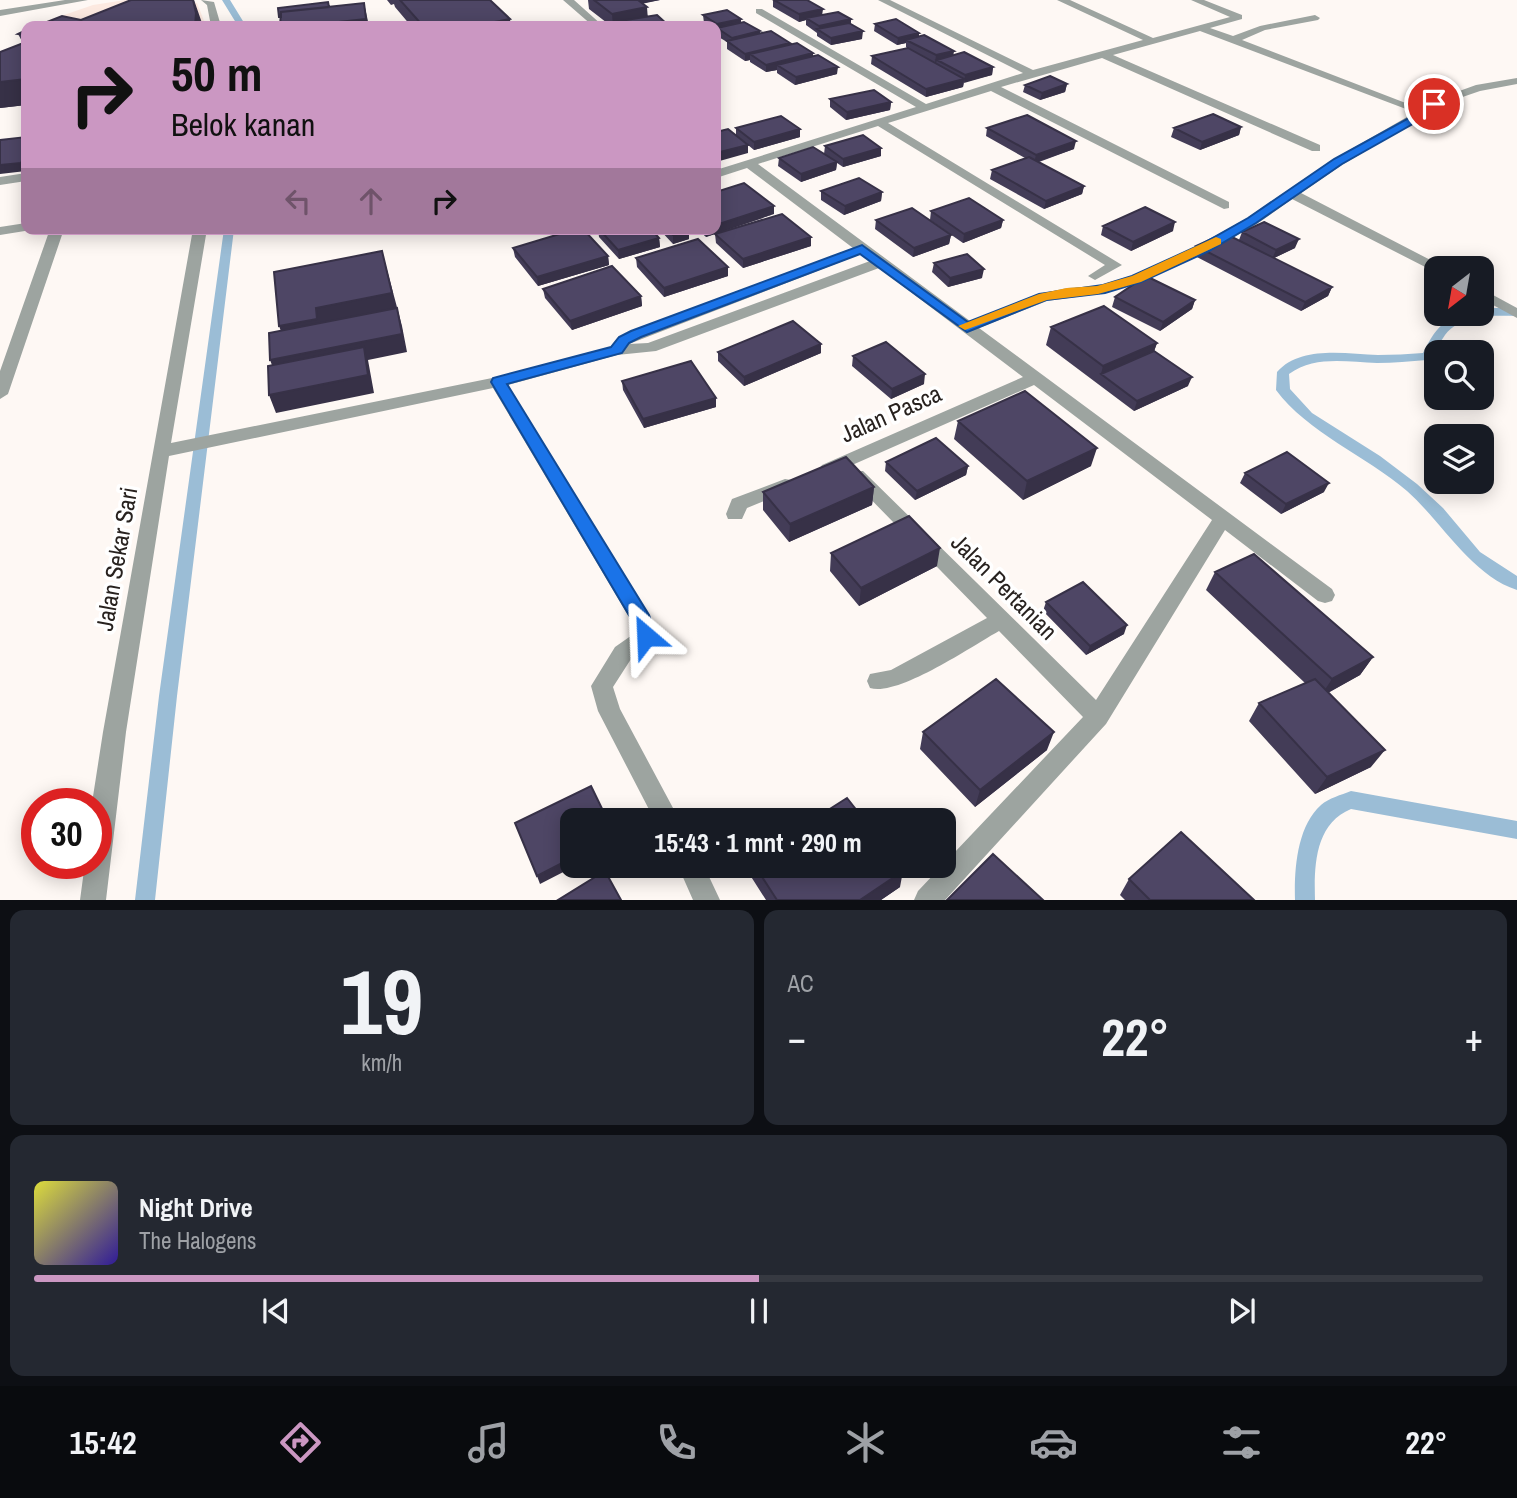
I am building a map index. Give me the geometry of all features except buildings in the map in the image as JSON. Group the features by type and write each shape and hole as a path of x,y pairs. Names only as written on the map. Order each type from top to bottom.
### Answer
{"street":[{"path":"12,21 49,0"},
{"path":"0,13 83,0"},
{"path":"206,0 211,4 215,21"},
{"path":"568,0 592,21"},
{"path":"883,0 1032,74"},
{"path":"1062,0 1152,41"},
{"path":"1196,0 1263,28"},
{"path":"759,11 924,107"},
{"path":"721,172 1032,74 1239,17"},
{"path":"1235,39 1263,28 1315,18"},
{"path":"1202,28 1410,107"},
{"path":"1104,55 1316,148"},
{"path":"967,327 1043,297 1098,290 1136,279 1205,248 1338,162 1451,96 1488,85 1517,81"},
{"path":"992,87 1224,205"},
{"path":"879,122 1115,265 1095,276"},
{"path":"749,163 1033,379 1325,595"},
{"path":"0,181 21,178"},
{"path":"1292,194 1424,262"},
{"path":"0,231 21,228"},
{"path":"0,394 55,235"},
{"name":"Jalan Sekar Sari","path":"93,900 102,812 199,235"},
{"path":"617,350 624,340 636,334 862,249"},
{"path":"162,451 498,382 617,350 650,348 881,262"},
{"path":"1494,300 1517,314"},
{"path":"0,349 17,346"},
{"name":"Jalan Pasca","path":"736,514 739,504 844,462 1033,379"},
{"path":"498,382 642,621 646,636 623,653 603,686 609,711 661,808"},
{"name":"Jalan Pertanian","path":"844,462 1098,718"},
{"path":"927,900 1098,718 1222,520"},
{"path":"877,681 894,679 1000,621"},
{"path":"696,878 707,900"}],"shaded area":[{"path":"125,0 190,0 197,3 204,21 47,21 93,5"}],"waterway":[{"path":"226,0 239,21"},
{"path":"145,900 168,696 228,235"},
{"path":"1494,312 1517,312"},
{"path":"1447,326 1427,356 1389,359 1333,357 1306,360 1283,372 1283,390 1307,416 1375,459 1412,488 1438,512 1474,556 1517,584"},
{"path":"1305,900 1306,866 1315,831 1326,813 1351,800 1517,830"}],"slow traffic":[{"path":"965,326 1043,297 1077,290 1105,289 1136,279 1216,241"}],"route":[{"path":"646,636 642,621 498,382 617,350 624,340 636,334 862,249 967,327 1043,297 1077,290 1105,289 1136,279 1205,248 1252,221 1338,162 1423,114 1434,104"}]}
